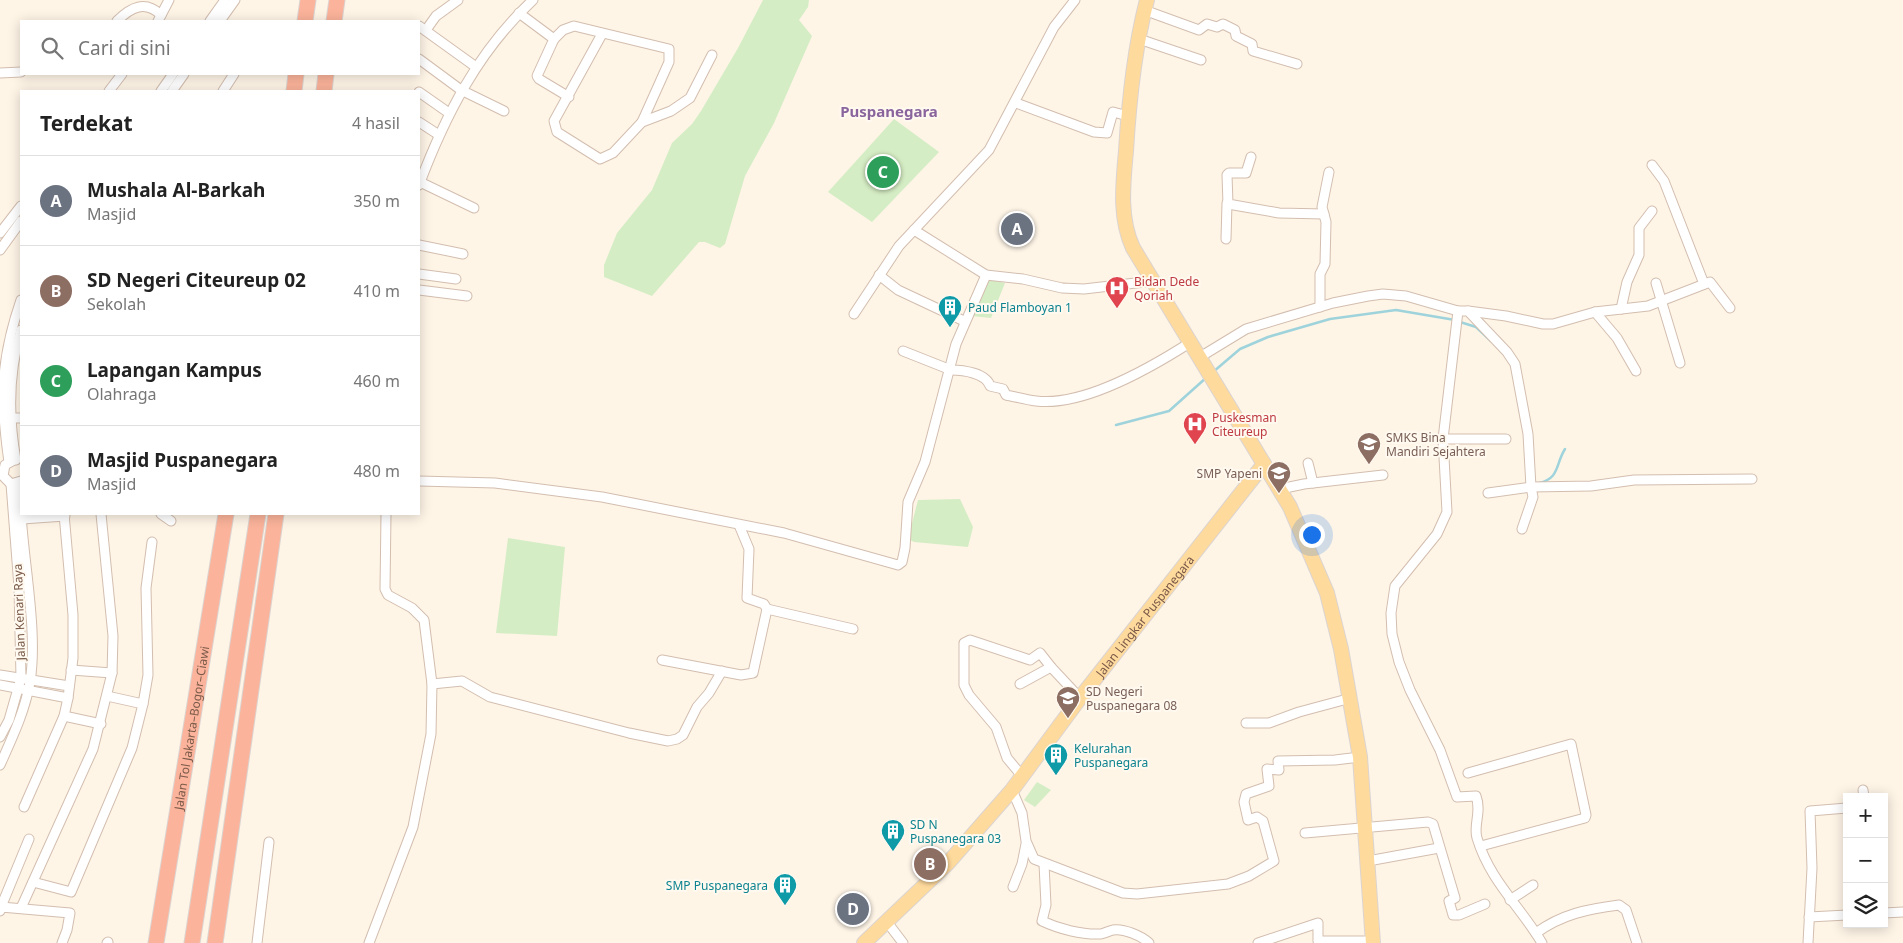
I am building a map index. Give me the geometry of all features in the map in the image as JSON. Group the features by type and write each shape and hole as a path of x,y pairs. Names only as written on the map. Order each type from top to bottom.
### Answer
{"highway":[{"path":"305,20 308,0"},
{"path":"334,20 337,0"},
{"path":"294,90 296,75"},
{"path":"324,90 326,75"},
{"name":"Jalan Tol Jakarta–Bogor–Ciawi","path":"156,943 226,515"},
{"path":"192,943 258,515"},
{"path":"215,943 276,515"},
{"path":"150,943 162,905"}],"main road":[{"path":"1146,5 1131,77 1123,190 1124,225 1133,248 1216,382 1301,528 1326,593 1351,698 1360,757 1372,942"},
{"name":"Jalan Lingkar Puspanegara","path":"864,943 948,863 1012,790 1080,698 1264,464"}],"street":[{"path":"117,20 131,10 146,5 152,7 160,18 169,0"},
{"path":"211,20 225,0"},
{"path":"221,20 235,0"},
{"path":"458,0 422,28 476,67"},
{"path":"420,181 438,135 461,90 476,67 519,13 533,0"},
{"path":"854,314 899,246 989,150 1016,103 1054,28 1075,0"},
{"path":"1146,5 1199,30 1207,24 1217,27 1224,24 1235,30 1236,36 1252,44 1253,51 1298,64"},
{"path":"519,13 554,39"},
{"path":"569,98 537,76 554,39 562,30 574,26 669,49 669,62 642,122 613,153 602,159 596,158 556,132 554,121 569,98 602,34"},
{"path":"1138,39 1201,60"},
{"path":"642,122 671,111 690,98 712,54"},
{"path":"420,60 461,90 504,111"},
{"path":"0,73 20,72"},
{"path":"162,90 172,75"},
{"path":"173,90 183,75"},
{"path":"224,90 233,75"},
{"path":"109,90 113,78"},
{"path":"420,93 449,113"},
{"path":"1016,103 1099,133 1108,132 1113,112 1128,116"},
{"path":"420,123 438,135"},
{"path":"1226,238 1227,175 1229,173 1246,173 1251,157"},
{"path":"1652,165 1664,181 1704,284"},
{"path":"1320,307 1320,274 1325,264 1326,222 1324,198 1329,172"},
{"path":"420,184 474,208"},
{"path":"1227,203 1279,213 1324,214"},
{"path":"0,233 20,207"},
{"path":"1621,309 1627,282 1639,255 1639,228 1652,211"},
{"path":"10,220 20,224"},
{"path":"0,250 20,225"},
{"path":"914,230 986,275 1023,279 1062,288 1084,289 1153,281"},
{"path":"420,245 463,254"},
{"path":"420,274 456,279"},
{"path":"879,275 898,290 964,321"},
{"path":"420,481 495,483 661,507 784,533 900,564 905,548 908,502 925,462 951,370 956,344 964,321 986,275"},
{"path":"1656,283 1680,363"},
{"path":"1202,360 1246,329 1320,307 1383,294 1406,296 1458,316 1468,311 1506,316 1543,324 1595,312 1648,306 1704,284 1711,284 1730,308"},
{"path":"420,290 467,296"},
{"path":"16,462 1,410 2,367 7,338 20,303"},
{"path":"1468,311 1507,352 1515,364 1528,434 1530,487 1533,501 1522,529"},
{"path":"1595,312 1617,338 1636,371"},
{"path":"1458,316 1443,439 1447,512 1437,534 1395,586 1392,634 1410,690 1440,750 1458,797 1476,796 1479,807 1477,837 1494,878 1524,915 1542,943"},
{"path":"16,462 11,418 11,370 20,334"},
{"path":"903,351 951,370 959,370 981,376 989,382 990,386 1003,390 1006,395 1038,402 1073,398 1111,385 1152,367 1191,342"},
{"path":"11,418 20,418"},
{"path":"1443,439 1506,439"},
{"path":"12,482 1,471 16,462"},
{"path":"1308,463 1313,482"},
{"path":"1280,490 1313,482 1383,475"},
{"path":"1488,493 1530,487 1591,486 1634,480 1752,479"},
{"name":"Jalan Kenari Raya","path":"12,482 20,511"},
{"name":"Jalan Kenari Raya","path":"0,764 19,724 28,690 25,679 12,482"},
{"path":"21,515 65,515 73,615 71,670 64,716 24,807"},
{"name":"Jalan Kenari Raya","path":"0,737 9,720 18,688 25,679 31,646 21,515"},
{"path":"21,908 93,749 101,724 112,673 113,636 101,515"},
{"path":"162,515 171,521"},
{"path":"369,943 417,815 430,748 432,684 424,620 412,608 388,595 385,589 386,515"},
{"path":"662,660 741,675 753,673 767,609 764,604 747,598 749,549 739,525"},
{"path":"33,882 71,892 129,755 144,704 148,675 146,588 152,542"},
{"path":"767,609 853,629"},
{"path":"1022,776 1008,758 997,732 969,695 964,685 962,675 965,641 970,640 1030,660 1041,653 1051,667 1080,698"},
{"path":"1020,684 1051,667"},
{"path":"71,670 112,673"},
{"path":"432,684 462,681 490,697 629,733 668,741 683,735 696,707 709,693 722,671"},
{"path":"0,676 69,686"},
{"path":"0,685 68,698"},
{"path":"107,696 144,704"},
{"path":"1246,723 1269,723 1299,712 1351,698"},
{"path":"64,716 101,724"},
{"path":"1468,773 1571,744 1586,815 1585,818 1480,846"},
{"path":"1012,790 1024,818 1026,841 1030,855 1044,864 1130,894 1150,894 1238,881 1274,861 1263,821 1257,817 1248,820 1244,802 1246,794 1269,786 1267,769 1279,770 1278,762 1360,757"},
{"path":"1808,943 1812,868 1810,811 1843,808"},
{"path":"1305,833 1428,822 1433,824 1455,898 1449,901 1453,915 1459,915 1485,904"},
{"path":"29,839 1,909 70,913 62,943"},
{"path":"1013,887 1022,864 1026,841"},
{"path":"257,943 269,842"},
{"path":"1368,861 1439,848"},
{"path":"1044,864 1046,906 1042,921 1055,927 1080,932 1101,934 1115,930 1130,933 1150,943"},
{"path":"1510,900 1533,885"},
{"path":"1536,933 1560,917 1580,911 1619,905 1625,908 1637,943"},
{"path":"1888,913 1903,912"},
{"path":"1809,917 1843,915"},
{"path":"887,922 903,943"},
{"path":"1258,943 1318,923 1318,941 1372,942"}],"green space":[{"path":"763,0 809,0 808,7 799,20 812,36 774,123 745,176 725,244 720,248 705,242 699,242 652,296 604,277 604,265 617,233 652,190 672,143 692,124 701,111 738,48"},
{"path":"894,119 939,152 872,222 828,192"},
{"path":"987,279 1005,283 991,318 972,316"},
{"path":"960,499 973,527 968,547 914,542 908,539 918,500"},
{"path":"508,538 565,547 557,636 496,633"},
{"path":"1037,782 1051,790 1035,807 1024,800"}],"waterway":[{"path":"1213,372 1240,349 1268,337 1330,319 1396,310 1455,320"},
{"path":"1460,322 1476,327 1491,341"},
{"path":"1116,425 1169,411 1207,377"},
{"path":"1539,483 1551,478 1565,449"}],"place":[{"name":"Lapangan Kampus","path":"883,172"},
{"name":"Mushala Al-Barkah","path":"1017,229"},
{"name":"Bidan Dede Qoriah","path":"1117,309"},
{"name":"Paud Flamboyan 1","path":"950,328"},
{"name":"Puskesman Citeureup","path":"1195,445"},
{"name":"SMKS Bina Mandiri Sejahtera","path":"1369,465"},
{"name":"SMP Yapeni","path":"1279,494"},
{"name":"SD Negeri Puspanegara 08","path":"1068,719"},
{"name":"Kelurahan Puspanegara","path":"1056,776"},
{"name":"SD N Puspanegara 03","path":"893,852"},
{"name":"SD Negeri Citeureup 02","path":"930,864"},
{"name":"SMP Puspanegara","path":"785,906"},
{"name":"Masjid Puspanegara","path":"853,909"}],"district":[{"name":"Puspanegara","path":"889,111"}]}
